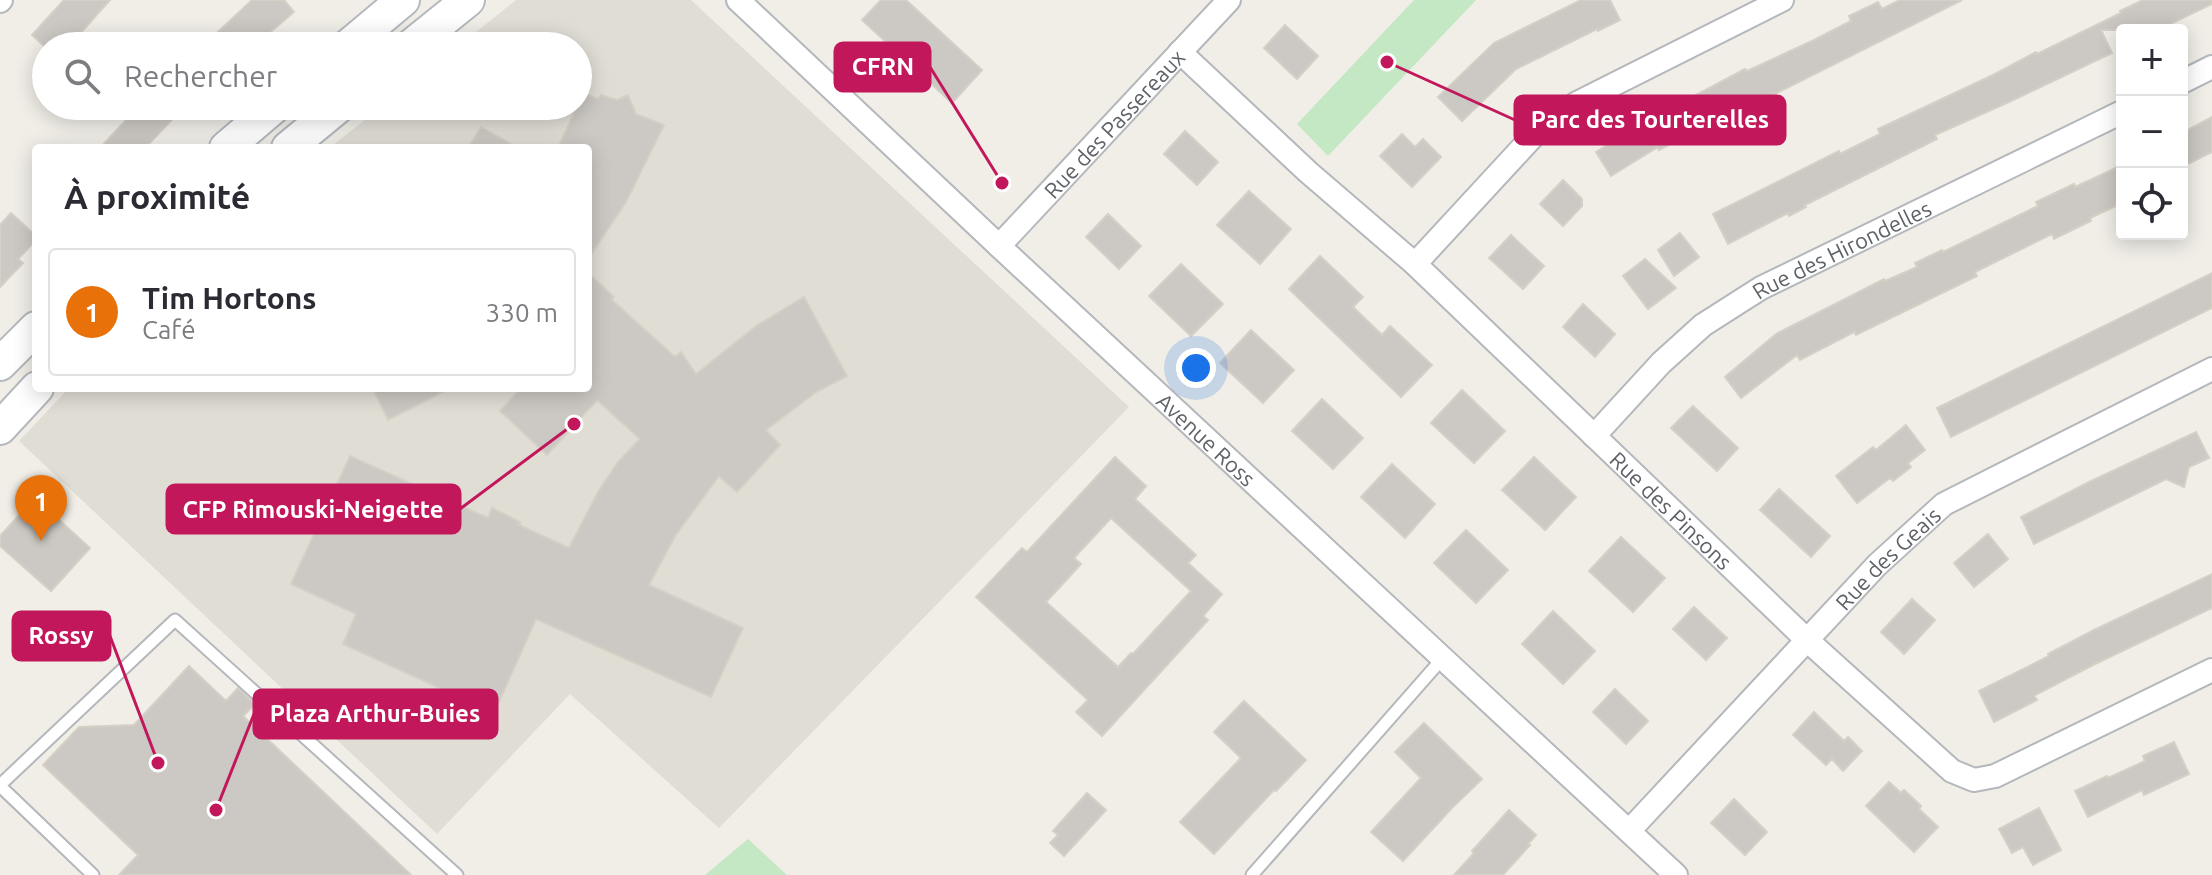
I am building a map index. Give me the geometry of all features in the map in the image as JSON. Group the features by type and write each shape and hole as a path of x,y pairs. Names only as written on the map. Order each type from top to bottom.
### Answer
{"street":[{"path":"365,32 403,0"},
{"path":"428,32 468,0"},
{"name":"Avenue Ross","path":"738,0 1676,875"},
{"name":"Rue des Passereaux","path":"999,246 1229,0"},
{"path":"1415,264 1536,133 1577,103 1782,0"},
{"name":"Rue des Pinsons","path":"1180,52 1308,172 1415,264 1807,640 1952,771 1974,780 1995,776 2212,670"},
{"path":"2188,79 2212,67"},
{"name":"Rue des Hirondelles","path":"1594,436 1661,363 1703,325 1761,288 2116,115"},
{"path":"231,144 259,120"},
{"path":"293,144 322,120"},
{"path":"0,364 32,332"},
{"name":"Rue des Geais","path":"1629,831 1877,565 1944,504 2212,369"},
{"path":"0,428 33,392"}],"lane":[{"path":"93,875 0,785 175,620 457,875"},
{"path":"1252,875 1442,659"}],"shaded area":[{"path":"516,0 691,0 1129,407 719,828 570,694 437,834 19,441 65,392 592,392 592,144 334,144 365,120 592,120 592,32 476,32"}],"green space":[{"path":"1414,0 1476,0 1328,156 1297,124"},
{"path":"748,839 787,875 705,875"}],"building":[{"path":"64,0 110,0 81,32 35,32"},
{"path":"252,0 284,0 294,12 270,32 218,32"},
{"path":"881,0 906,0 982,70 952,103 862,20"},
{"path":"1581,0 1610,0 1620,20 1516,69 1462,121 1438,97 1494,43"},
{"path":"1900,0 1962,0 1771,96 1772,99 1714,131 1696,95 1745,69 1747,71 1814,40 1851,21 1849,16 1878,2 1882,9"},
{"path":"2143,0 2212,0 2212,4 2170,24 2116,24 2116,30 2101,30 2112,53 1935,135 1937,139 1728,244 1713,214 1839,151 1840,154 1880,134 1878,129"},
{"path":"1285,25 1318,56 1297,79 1264,48"},
{"path":"601,95 617,100 628,95 636,114 664,125 626,202 592,253 592,144 560,144 571,120 592,120 592,97 598,99"},
{"path":"1667,110 1682,138 1659,150 1658,147 1611,176 1596,152"},
{"path":"2212,117 2212,152 2188,164 2188,130"},
{"path":"126,120 172,120 149,144 104,144"},
{"path":"481,127 511,144 470,144"},
{"path":"1185,131 1218,162 1197,185 1164,154"},
{"path":"1402,134 1415,147 1423,139 1441,157 1412,187 1380,156"},
{"path":"2116,168 2116,206 2090,218 2091,221 2054,239 2052,234 1975,272 1977,276 1856,335 1854,332 1800,360 1797,355 1741,398 1725,377 1776,334 1884,279 1917,267 1915,263 2038,206 2036,202 2074,184 2075,187"},
{"path":"1563,180 1582,199 1582,206 1563,226 1540,204"},
{"path":"1249,191 1291,229 1260,264 1217,225"},
{"path":"11,213 32,232 32,244 18,259 23,263 0,287 0,225"},
{"path":"1108,214 1141,246 1119,269 1086,237"},
{"path":"1680,233 1699,257 1674,276 1658,250"},
{"path":"1511,235 1544,266 1523,289 1489,258"},
{"path":"1320,256 1363,297 1353,307 1382,335 1390,326 1432,365 1401,397 1289,289"},
{"path":"1645,259 1676,288 1648,309 1623,276"},
{"path":"1181,264 1223,304 1191,336 1149,296"},
{"path":"2212,273 2212,308 1951,437 1937,408"},
{"path":"592,277 614,297 612,300 675,357 681,352 696,374 756,326 804,297 847,376 816,392 766,430 780,445 737,492 719,476 675,536 649,585 743,628 711,697 536,619 494,713 343,644 356,614 291,584 350,456 488,518 492,508 520,522 519,525 569,548 598,492 618,462 640,439 597,400 547,455 500,411 517,392 592,392"},
{"path":"1583,304 1615,334 1595,357 1563,327"},
{"path":"1251,330 1294,370 1263,403 1220,363"},
{"path":"1462,390 1505,431 1474,463 1431,423"},
{"path":"375,392 442,392 388,420"},
{"path":"1322,399 1363,438 1333,469 1292,431"},
{"path":"1693,406 1738,448 1717,471 1671,428"},
{"path":"1906,425 1925,450 1908,463 1911,467 1893,481 1890,478 1857,503 1836,476 1873,447 1876,450"},
{"path":"2196,432 2209,458 2189,467 2184,487 2166,479 2034,544 2021,517"},
{"path":"1115,457 1146,486 1135,499 1196,555 1188,563 1222,594 1203,616 1208,620 1102,736 1076,712 1088,700 976,597 1022,548 1027,552","holes":["1111,518 1191,591 1118,667 1046,602 1081,564 1074,558"]},
{"path":"1534,457 1576,497 1545,530 1502,490"},
{"path":"1392,464 1435,504 1405,538 1361,497"},
{"path":"1779,489 1830,536 1811,557 1760,510"},
{"path":"35,498 90,548 51,591 0,546 0,536"},
{"path":"1466,530 1508,570 1476,603 1434,563"},
{"path":"1988,534 2008,559 1974,587 1954,563"},
{"path":"1621,537 1665,578 1633,612 1589,571"},
{"path":"2212,574 2212,608 2039,693 2034,696 2037,700 1994,722 1979,691 2096,629"},
{"path":"1912,599 1935,620 1904,654 1881,632"},
{"path":"1694,607 1727,638 1706,660 1673,629"},
{"path":"1553,611 1595,651 1563,684 1522,644"},
{"path":"189,666 226,701 238,688 255,704 243,716 411,875 119,875 138,855 43,765 79,727 134,725"},
{"path":"1615,689 1648,721 1626,744 1593,712"},
{"path":"1244,701 1306,760 1214,854 1180,822 1241,758 1214,732"},
{"path":"1814,712 1844,741 1848,737 1862,751 1843,771 1832,759 1826,765 1793,735"},
{"path":"1424,723 1482,779 1403,861 1371,832 1421,778 1395,752"},
{"path":"2174,742 2189,774 2144,795 2142,790 2088,817 2075,791 2145,761 2143,756"},
{"path":"1889,782 1901,793 1904,790 1938,827 1914,852 1866,806"},
{"path":"1087,793 1106,810 1064,856 1050,843 1058,835 1053,831"},
{"path":"1734,799 1767,832 1745,855 1711,823"},
{"path":"2039,808 2061,850 2033,865 2023,847 2012,853 1999,829"},
{"path":"1509,810 1536,835 1530,845 1503,875 1454,875 1474,853 1472,851"}],"place":[{"name":"Parc des Tourterelles","path":"1387,62"},
{"name":"CFRN","path":"1002,183"},
{"name":"CFP Rimouski-Neigette","path":"574,424"},
{"name":"Tim Hortons","path":"41,541"},
{"name":"Rossy","path":"158,763"},
{"name":"Plaza Arthur-Buies","path":"216,810"}]}
